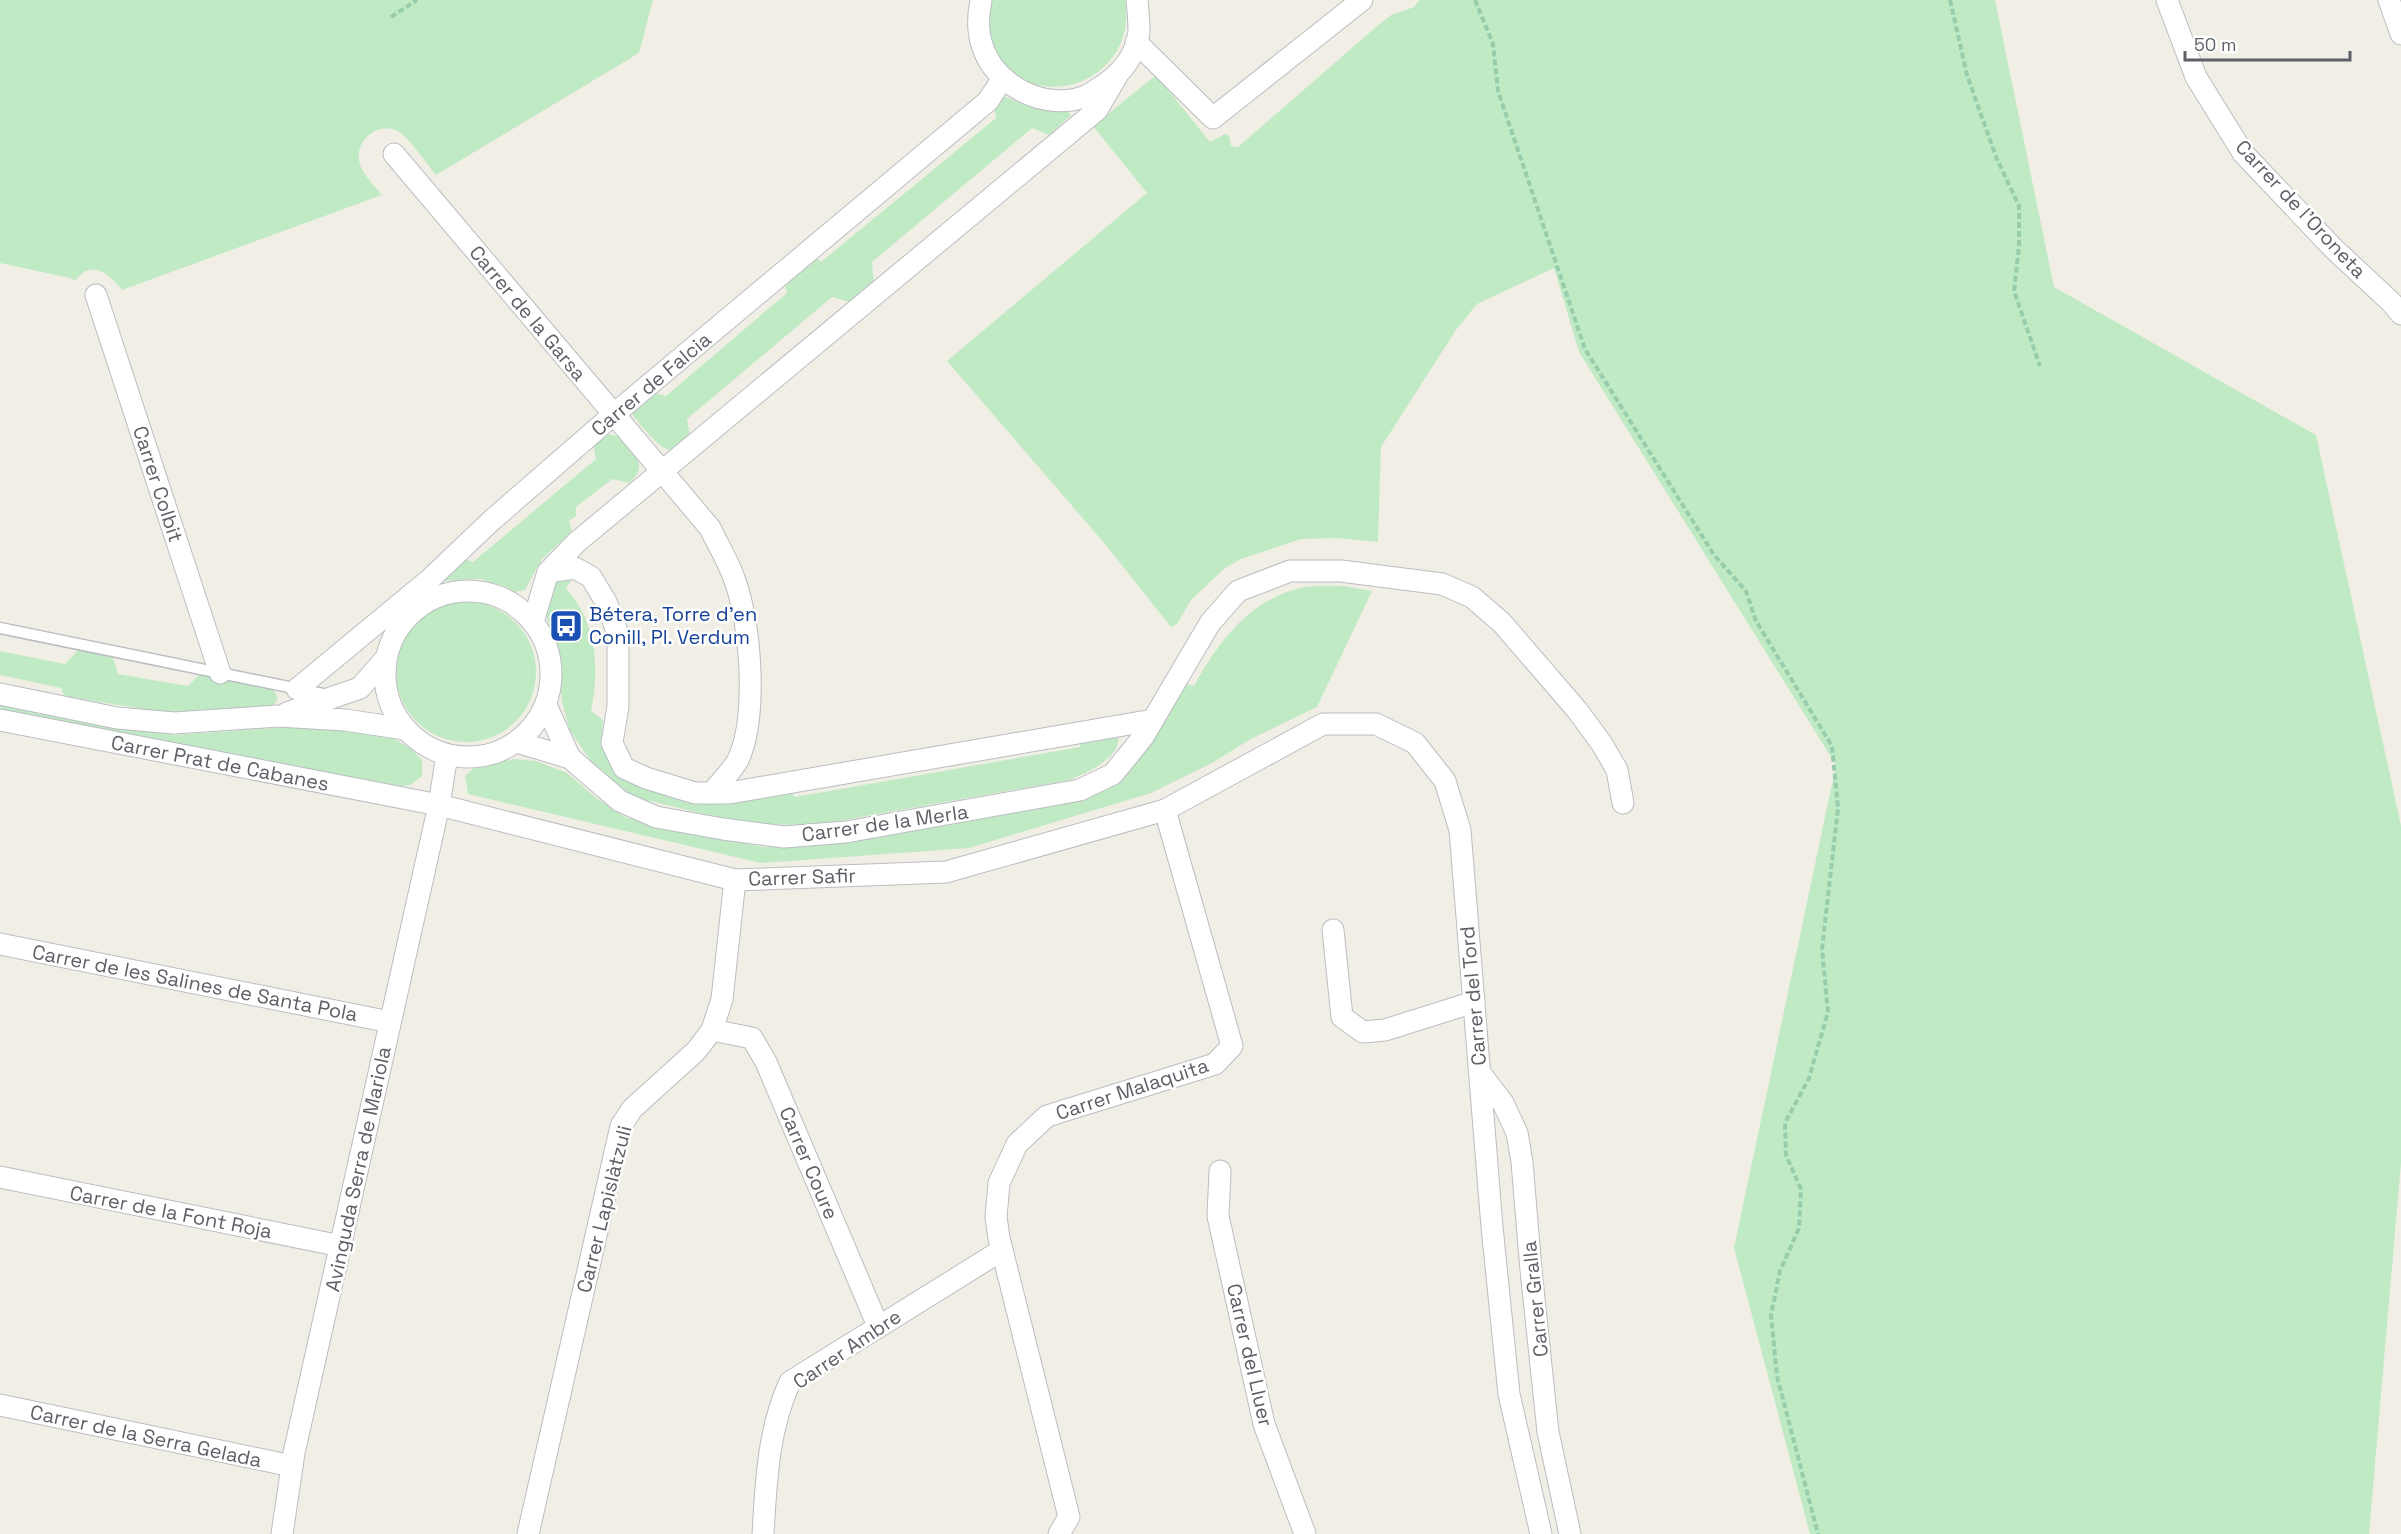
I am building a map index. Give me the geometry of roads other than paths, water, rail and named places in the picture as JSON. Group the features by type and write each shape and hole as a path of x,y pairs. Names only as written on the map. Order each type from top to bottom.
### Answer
{"street":[{"path":"981,0 978,26 982,47 993,67 1003,78 1022,92 1046,100 1071,100 1087,96 1117,76"},
{"path":"533,622 548,572 577,542 1097,110 1130,58 1139,34 1137,0"},
{"path":"1136,42 1213,118 1362,0"},
{"name":"Carrer de l'Oroneta","path":"2167,0 2196,77 2243,153 2333,248 2401,314"},
{"path":"2388,0 2401,34"},
{"name":"Carrer de Falcia","path":"297,689 430,579 491,521 613,415 988,101 1003,78"},
{"name":"Carrer de la Garsa","path":"394,154 710,528 735,579 747,628 751,680 745,733 738,760 712,793"},
{"name":"Carrer Colbit","path":"96,295 220,674"},
{"path":"548,572 575,568 591,577 606,602 618,634 618,706 612,743 624,768 646,778 695,793 729,793 1153,720"},
{"name":"Carrer de la Merla","path":"517,742 570,758 620,801 656,817 783,837 846,832 1080,790 1113,774 1143,737 1210,623 1238,591 1290,571 1341,571 1442,584 1472,597 1502,623 1577,710 1602,744 1617,770 1623,803"},
{"path":"278,716 360,688 386,658 396,633 413,612 436,598 462,591 497,597 513,605 533,622 545,641 551,662 551,684 546,705 534,725 517,742 495,753 471,758 447,755 424,746 405,729 391,708 385,683 386,658"},
{"path":"0,694 117,718 174,723 278,716 345,720 405,729"},
{"name":"Carrer de la Merla","path":"546,705 570,758"},
{"name":"Carrer Prat de Cabanes","path":"0,720 439,805"},
{"name":"Carrer del Tord","path":"1165,810 1323,724 1376,724 1415,743 1445,781 1460,830 1509,1394 1536,1532"},
{"name":"Avinguda Serra de Mariola","path":"282,1534 292,1466 439,805 447,755"},
{"name":"Carrer Safir","path":"439,805 735,880 946,872 1165,810"},
{"name":"Carrer Malaquita","path":"1059,1534 1069,1517 1002,1250 996,1217 999,1182 1017,1144 1047,1116 1215,1064 1232,1046 1165,810"},
{"name":"Carrer Lapislàtzuli","path":"528,1534 621,1126 632,1109 696,1051 712,1030 722,999 735,880"},
{"path":"1333,930 1342,1017 1364,1032 1385,1030 1474,1002"},
{"name":"Carrer de les Salines de Santa Pola","path":"0,944 390,1022"},
{"name":"Carrer Coure","path":"712,1030 752,1038 766,1062 878,1326"},
{"name":"Carrer Gralla","path":"1480,1073 1503,1103 1517,1133 1522,1162 1548,1432 1570,1534"},
{"name":"Carrer del Lluer","path":"1220,1172 1218,1216 1264,1424 1305,1534"},
{"name":"Carrer de la Font Roja","path":"0,1177 341,1246"},
{"name":"Carrer Ambre","path":"764,1534 768,1471 780,1404 790,1382 1002,1250"},
{"name":"Carrer de la Serra Gelada","path":"0,1405 292,1466"}],"lane":[{"path":"0,628 334,697"}],"place":[{"name":"Bétera, Torre d'en Conill, Pl. Verdum","path":"566,626"}]}
